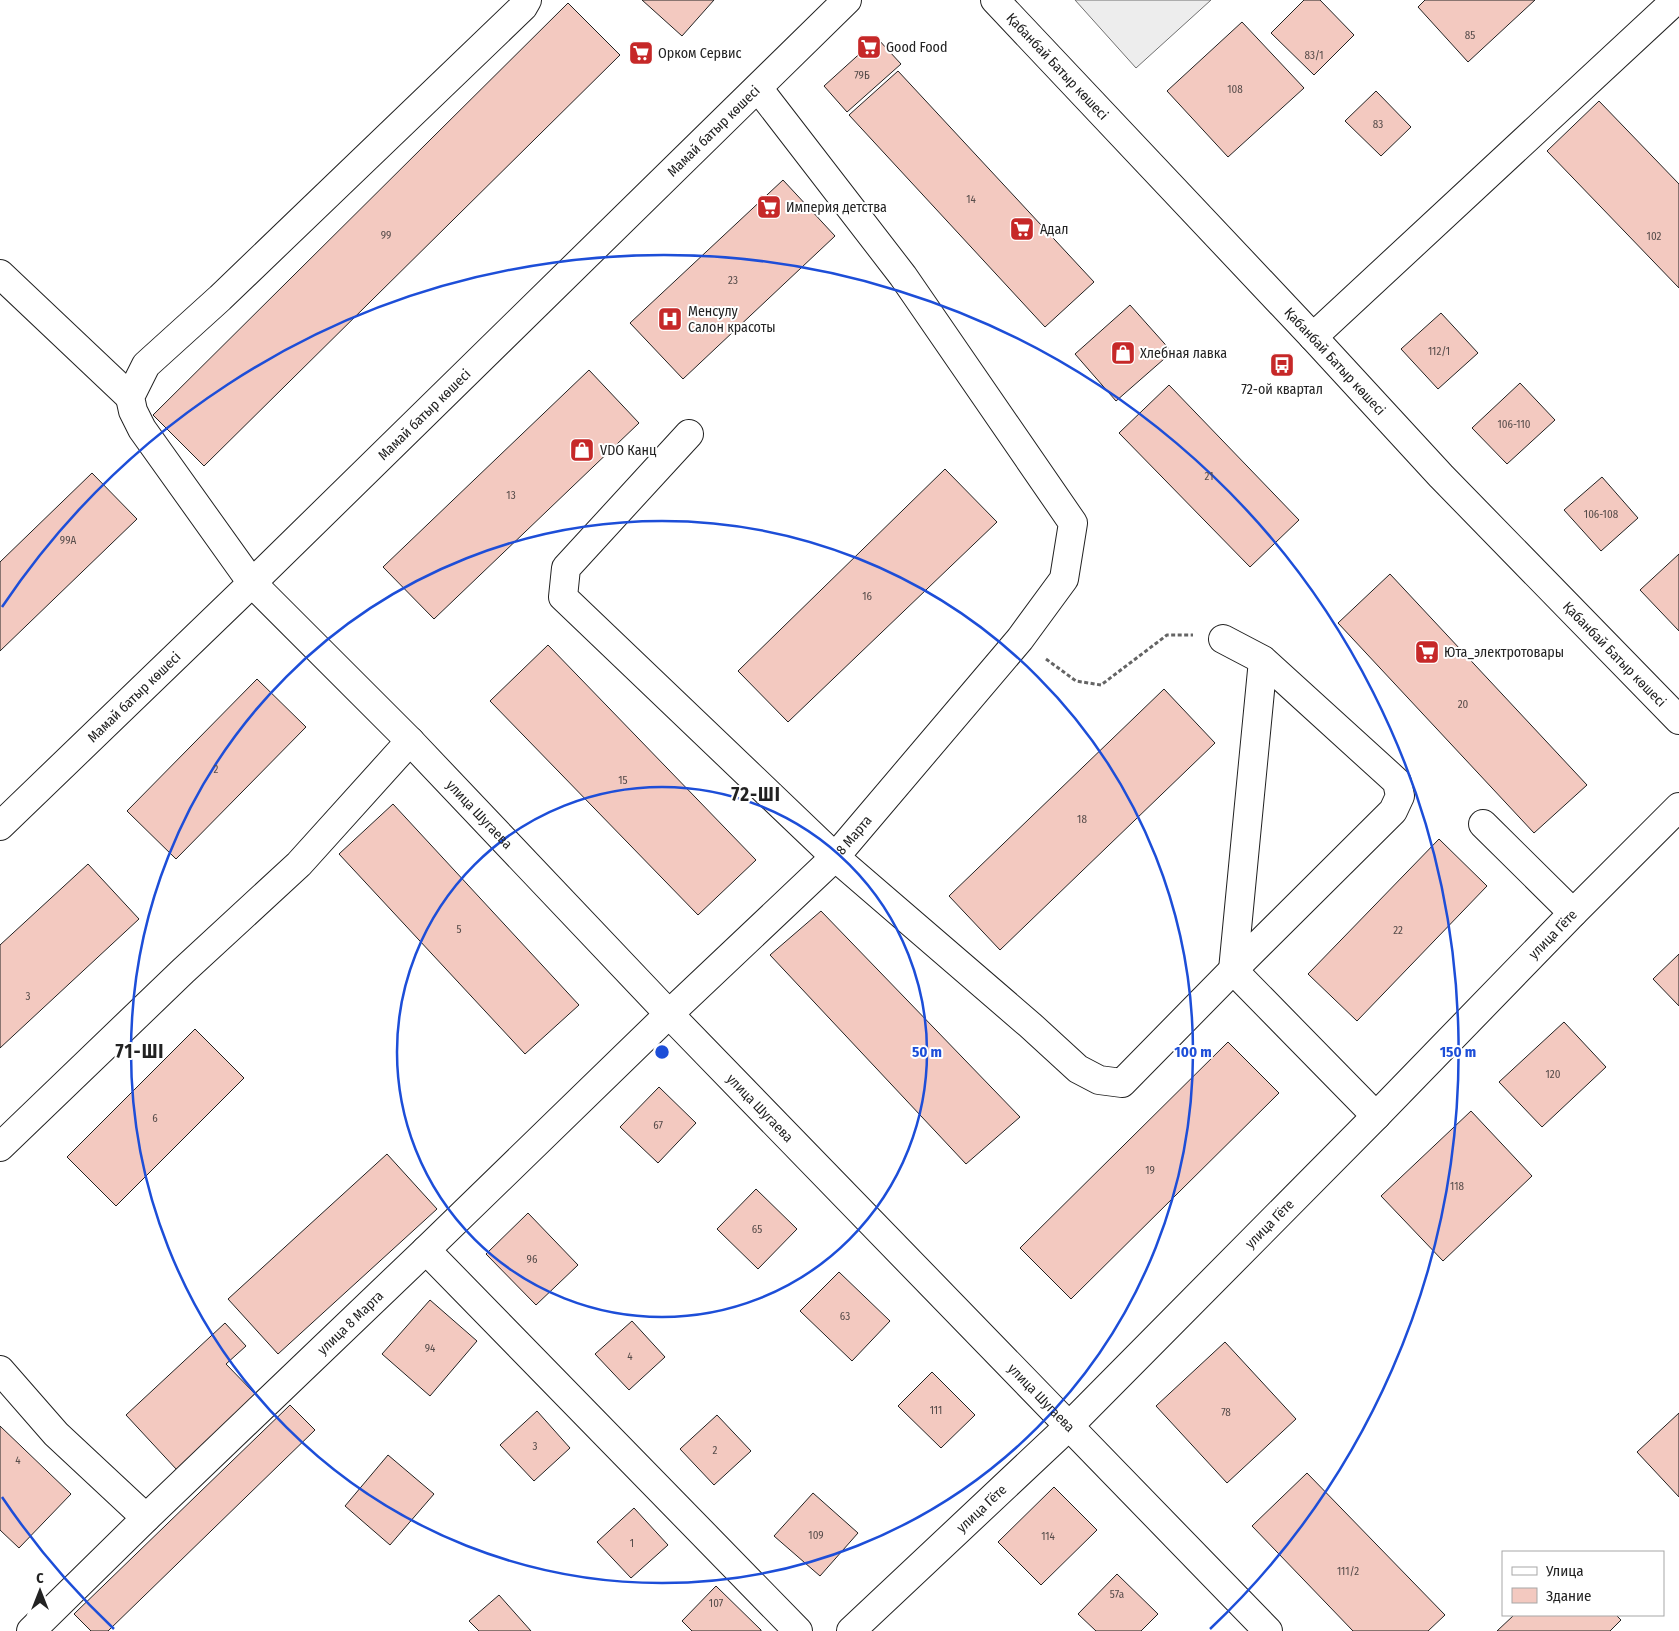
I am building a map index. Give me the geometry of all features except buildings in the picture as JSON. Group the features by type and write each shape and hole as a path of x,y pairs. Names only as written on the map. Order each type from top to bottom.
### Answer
{"street":[{"path":"0,274 130,396 146,365 228,291 523,7 528,0"},
{"name":"Мамай батыр көшесі","path":"0,826 847,0"},
{"name":"Қабанбай Батыр көшесі","path":"995,0 1441,476 1679,720"},
{"path":"1313,338 1676,0"},
{"name":"8 Марта","path":"669,1014 835,857 1020,639 1064,579 1073,523 903,276 758,88"},
{"name":"улица Шугаева","path":"130,396 133,411 142,429 252,582 410,741 669,1014 1268,1631"},
{"path":"689,434 566,568 563,597 835,857 1078,1069 1100,1080 1122,1083 1393,811 1400,796 1397,782 1263,660 1223,639"},
{"path":"1263,660 1233,970 1376,1116"},
{"path":"0,1147 183,971 299,864 410,741"},
{"name":"улица Гёте","path":"851,1631 1069,1426 1679,807"},
{"path":"1483,824 1573,913"},
{"name":"улица 8 Марта","path":"31,1631 669,1014"},
{"path":"426,1250 798,1631"},
{"path":"0,1370 56,1434 146,1518"}],"path":[{"path":"1020,639 1076,681 1101,685 1167,635 1190,635 1223,639"}],"shaded area":[{"path":"1075,0 1211,0 1136,68"}],"place":[{"name":"Good Food","path":"869,47"},
{"name":"Орком Сервис","path":"641,53"},
{"name":"Империя детства","path":"769,207"},
{"name":"Адал","path":"1022,229"},
{"name":"Менсулу Салон красоты","path":"670,319"},
{"name":"Хлебная лавка","path":"1123,353"},
{"name":"72-ой квартал","path":"1282,365"},
{"name":"VDO Канц","path":"582,450"},
{"name":"Юта_электротовары","path":"1427,652"}],"district":[{"name":"72-ШІ","path":"756,794"},
{"name":"71-ШІ","path":"140,1051"}]}
